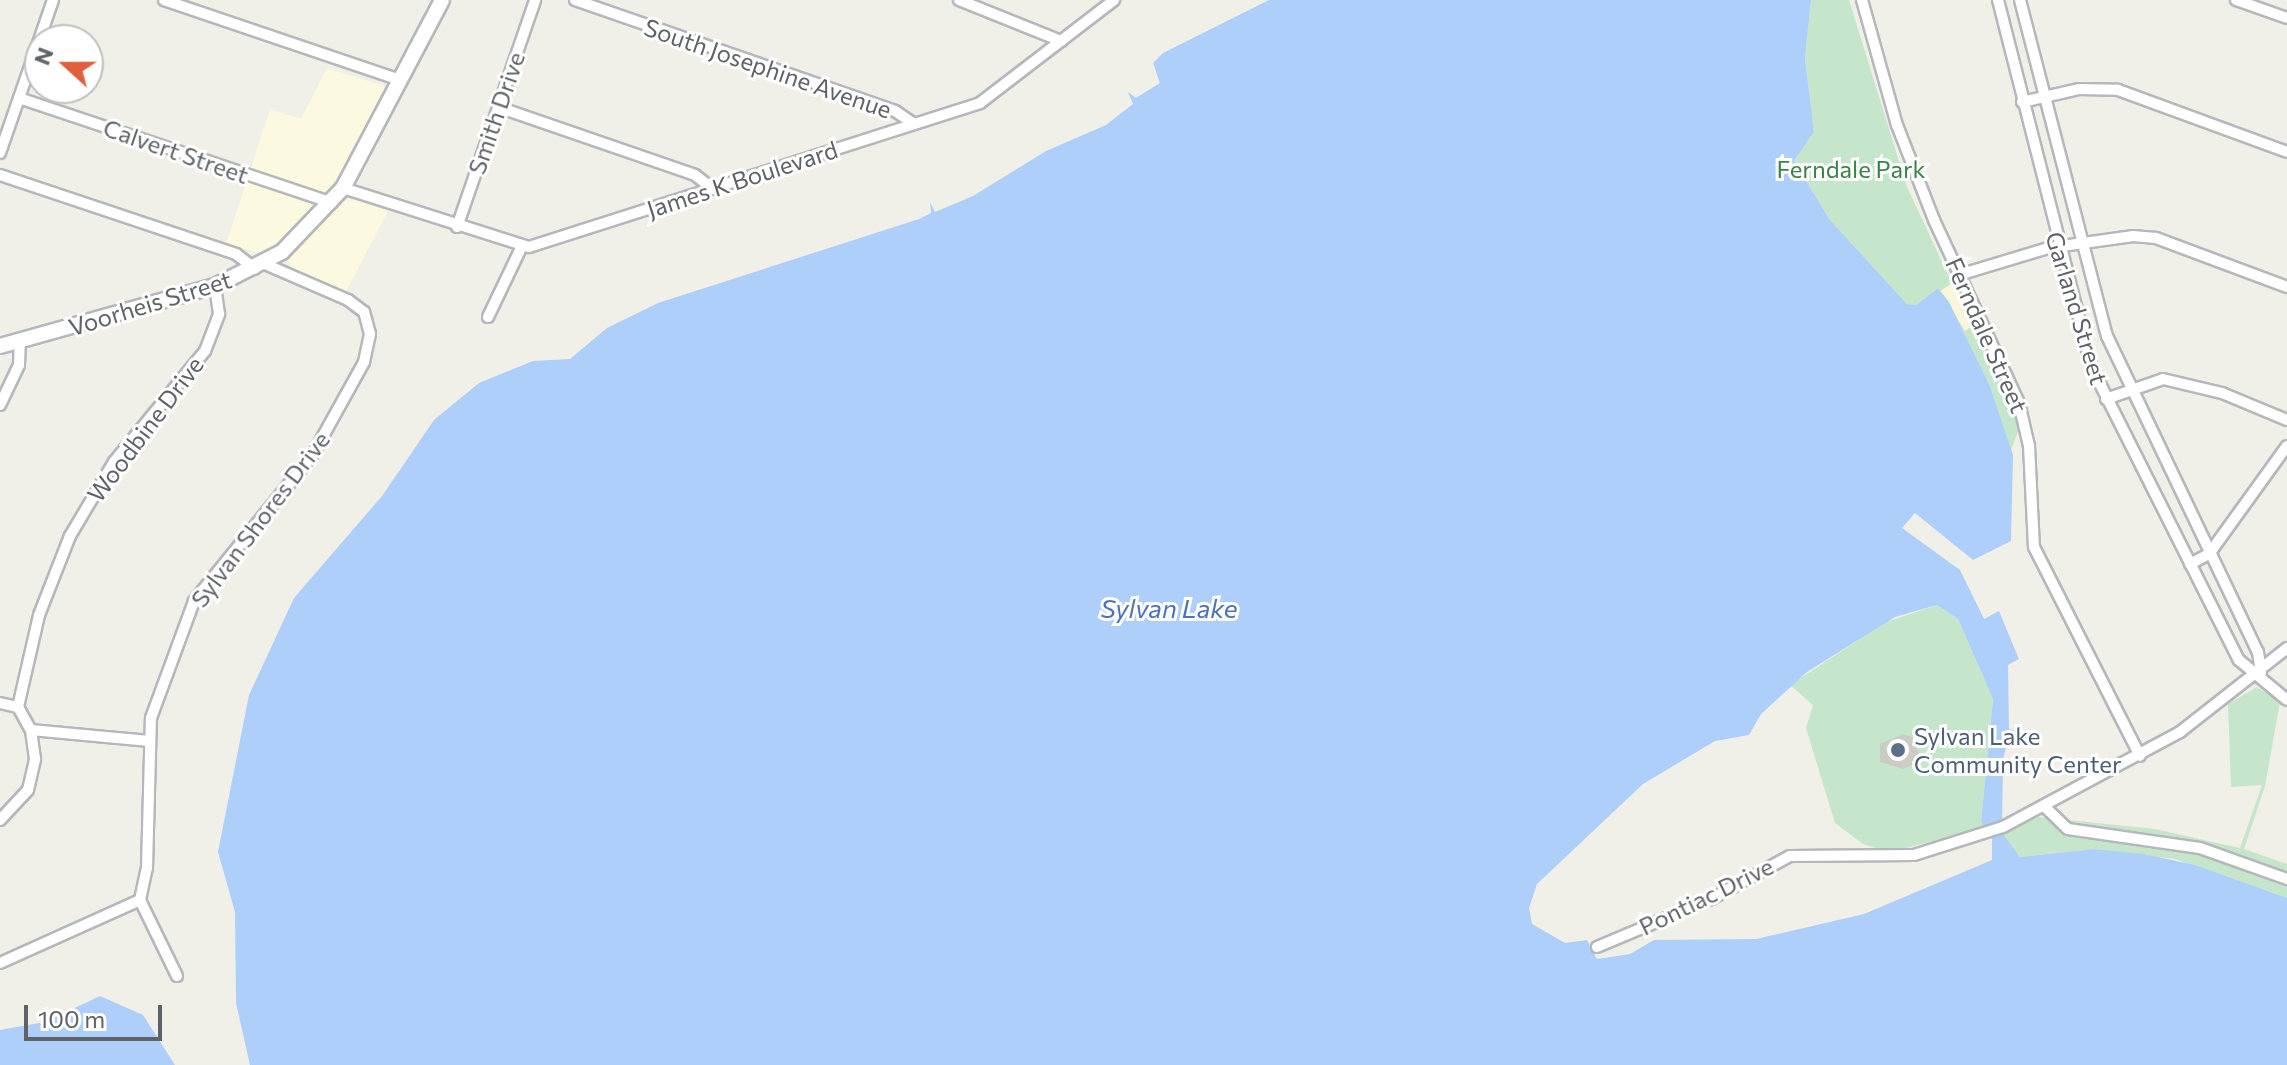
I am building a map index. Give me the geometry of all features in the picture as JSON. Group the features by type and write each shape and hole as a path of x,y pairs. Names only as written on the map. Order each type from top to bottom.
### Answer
{"street":[{"path":"0,153 53,0"},
{"path":"164,0 400,80"},
{"name":"Voorheis Street","path":"0,346 215,286 260,266 332,203 343,188 442,0"},
{"name":"Smith Drive","path":"457,227 535,0"},
{"name":"South Josephine Avenue","path":"575,0 895,111 914,124"},
{"path":"959,0 1061,41"},
{"name":"James K Boulevard","path":"521,248 983,102 1114,0"},
{"name":"Ferndale Street","path":"1862,0 1897,125 2025,424 2034,547 2140,756"},
{"name":"Garland Street","path":"1998,0 2086,353 2106,399 2239,660 2261,673 2287,700"},
{"name":"Garland Street","path":"2020,0 2081,245 2128,391 2258,652 2261,673"},
{"path":"2236,0 2287,18"},
{"path":"2022,102 2079,89 2118,90 2287,152"},
{"name":"Calvert Street","path":"19,98 332,203"},
{"path":"498,107 695,175 713,189"},
{"path":"0,175 236,254 260,266"},
{"path":"343,188 521,248 488,317"},
{"path":"1962,274 2058,247 2156,238 2287,287"},
{"name":"Sylvan Shores Drive","path":"140,900 147,868 149,741 159,691 194,601 305,466 368,352 364,312 260,266"},
{"name":"Woodbine Drive","path":"18,707 39,615 70,536 114,462 205,351 219,314 215,286"},
{"path":"0,405 19,365 20,341"},
{"path":"2106,399 2163,379 2222,393 2287,420"},
{"path":"2190,564 2209,554 2287,446"},
{"name":"Pontiac Drive","path":"1597,947 1711,899 1785,857 1824,851 1910,856 2003,827 2046,808 2140,756 2261,673 2287,648"},
{"path":"0,703 18,707 31,730 35,759 28,790 0,820"},
{"path":"31,730 149,741"},
{"path":"2046,808 2068,829 2200,848 2287,879"},
{"path":"0,963 140,900 177,976"}],"shaded area":[{"path":"327,68 391,88 349,167 317,214 265,254 226,244 270,109 301,119"},
{"path":"355,200 388,211 346,292 294,273 286,256 341,201"}],"green space":[{"name":"Ferndale Park","path":"1811,0 1849,0 1907,187 1950,279 1957,277 2015,406 2020,426 2011,450 1990,386 1949,302 1938,288 1916,305 1907,304 1830,220 1794,161 1814,132 1805,58"},
{"path":"1937,605 1958,619 1993,699 1981,822 1986,828 1890,852 1863,844 1835,823 1806,728 1813,705 1790,685 1886,622"},
{"path":"2257,687 2280,702 2265,786 2244,849 2287,864 2287,898 2175,859 2093,849 2020,857 2012,850 2002,833 2038,817 2155,829 2240,848 2262,785 2231,787 2228,704"}],"sand":[{"path":"1956,281 1976,323 1965,331 1940,291"}],"water":[{"name":"Sylvan Lake","path":"1269,0 1811,0 1805,58 1814,132 1794,161 1830,220 1907,304 1916,305 1938,288 1949,302 1990,386 2013,455 2011,541 1973,560 1915,513 1902,528 1960,570 1984,619 1999,611 2019,659 2008,665 2009,729 2017,731 2016,745 2007,744 2003,759 2002,833 2020,857 2093,849 2144,854 2195,865 2287,898 2287,1065 250,1065 236,1003 235,912 218,852 249,695 294,598 382,496 434,420 479,383 533,361 570,359 607,328 658,303 919,219 931,213 930,202 935,212 973,196 1046,151 1106,125 1133,104 1128,92 1136,98 1160,83 1153,63 1163,53","holes":["1937,605 1958,619 1993,699 1981,822 1992,837 1992,860 1864,914 1756,939 1654,940 1630,954 1597,959 1587,940 1565,943 1532,924 1529,908 1537,884 1643,784 1715,741 1749,735 1761,714 1807,672 1895,617"]},
{"path":"100,996 143,1015 175,1065 0,1065 0,1030 45,1022"}],"building":[{"name":"Sylvan Lake Community Center","path":"1903,734 1912,737 1922,760 1903,769 1880,762 1880,744"}],"place":[{"name":"Sylvan Lake Community Center","path":"1898,750"}]}
